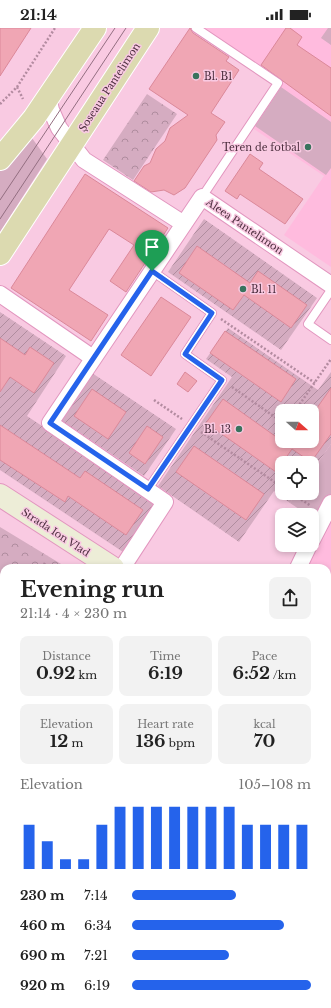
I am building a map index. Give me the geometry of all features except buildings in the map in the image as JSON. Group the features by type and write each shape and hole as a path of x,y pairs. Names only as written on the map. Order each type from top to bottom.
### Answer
{"main road":[{"path":"0,159 20,137 96,28"},
{"name":"Șoseaua Pantelimon","path":"0,254 148,28"}],"street":[{"name":"Șoseaua Pantelimon","path":"48,97 54,118 71,145"},
{"path":"71,145 84,160 184,224"},
{"name":"Aleea Pantelimon","path":"148,489 50,423 202,197 331,285"},
{"path":"0,294 93,358"},
{"path":"125,564 166,502 148,489"},
{"name":"Strada Ion Vlad","path":"0,495 107,564"},
{"path":"319,526 327,509"},
{"path":"300,564 306,552"}],"lane":[{"path":"196,28 278,84 202,197"},
{"path":"148,489 222,380 185,354 212,313 152,271"},
{"path":"331,290 308,324 331,340"}],"path":[{"path":"0,104 17,87 55,28"},
{"path":"212,313 315,383"},
{"path":"300,404 331,359"},
{"path":"222,380 275,417"},
{"path":"154,400 275,482"},
{"path":"307,500 327,509"}],"shaded area":[{"path":"198,28 331,28 331,267 284,235 324,176 251,127 280,84"},
{"path":"331,518 331,564 309,564 314,552 319,552 319,539 323,529"}],"green space":[{"path":"328,28 331,28 331,45 321,38"},
{"name":"Teren de fotbal","path":"281,87 331,122 331,168 326,175 255,126"},
{"path":"147,94 177,114 133,180 103,160"},
{"path":"32,138 47,159 0,232 0,171"},
{"path":"204,219 317,298 281,350 168,272"},
{"path":"0,312 66,356 27,416 156,502 123,552 0,470"},
{"path":"228,328 318,390 331,372 331,444 319,461 319,456 275,456 275,492 274,491 239,542 158,486 232,377 206,359"},
{"path":"92,373 176,429 144,476 61,420"},
{"path":"331,444 331,498 319,518 319,508 298,508 290,503 292,500 319,500 319,461"},
{"path":"0,527 61,564 0,564"}],"tram line":[{"path":"0,200 115,28"},
{"path":"0,219 126,28"}],"place":[{"name":"Bl. B1","path":"196,76"},
{"name":"Teren de fotbal","path":"308,147"},
{"name":"Bl. 11","path":"243,289"},
{"name":"Bl. 13","path":"239,429"}],"route":[{"path":"152,271 212,313 185,354 222,380 148,489 50,423 152,271"}]}
